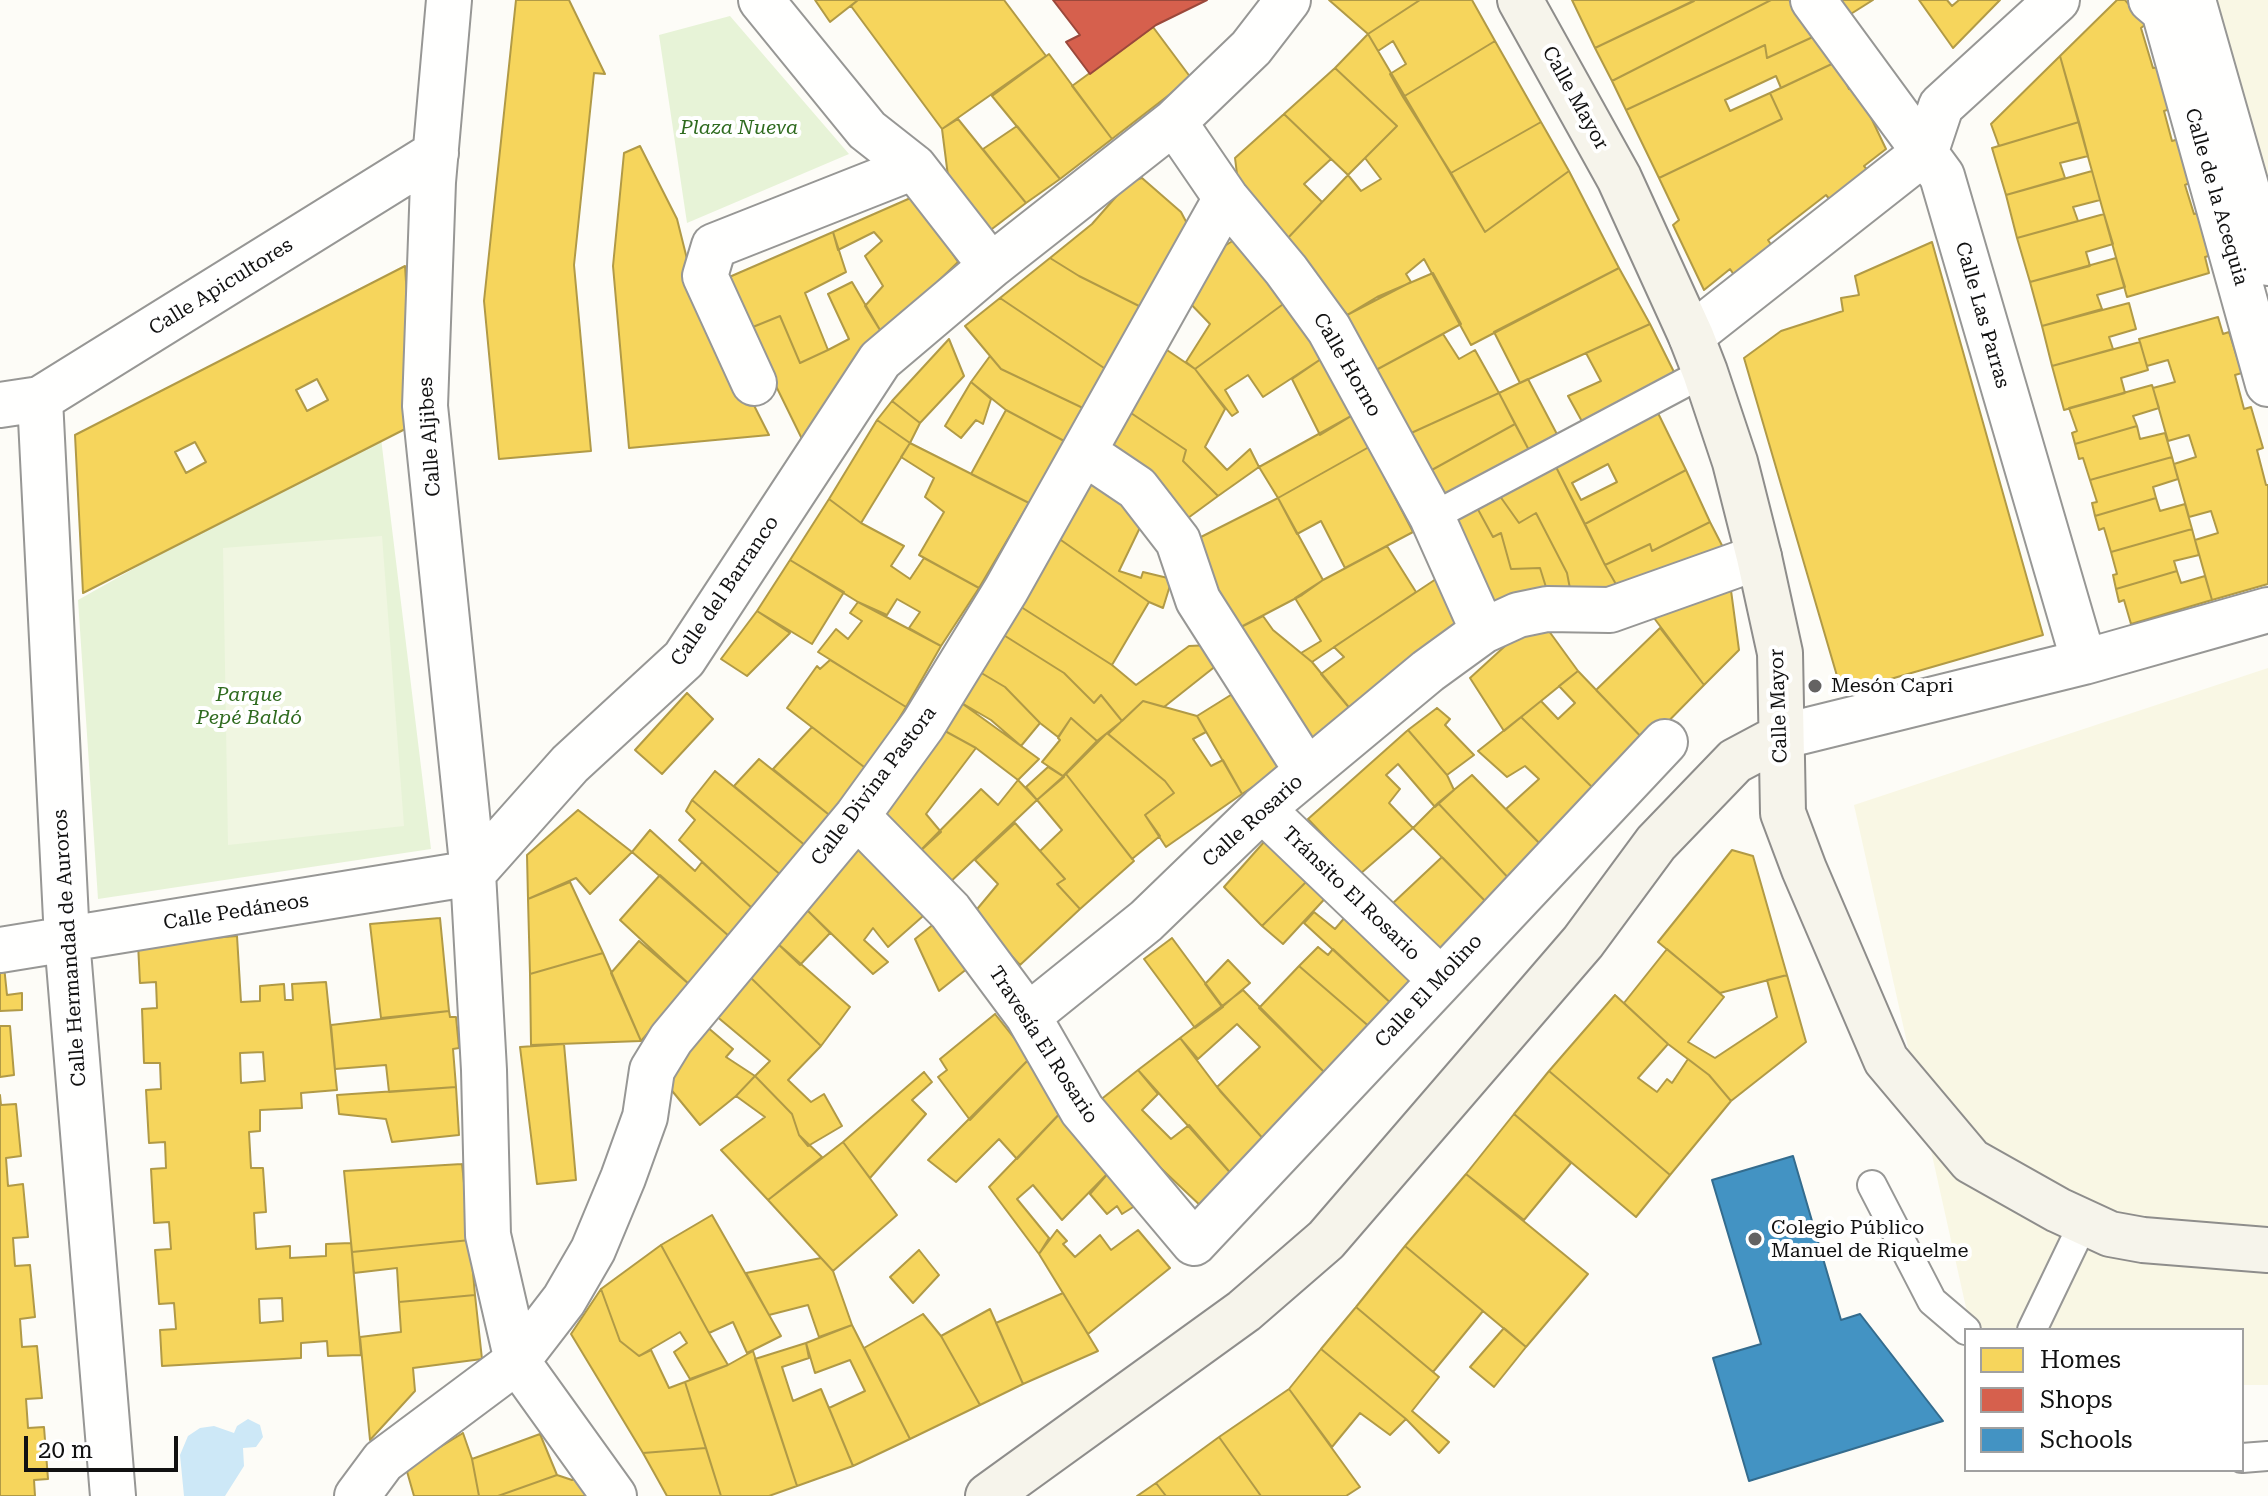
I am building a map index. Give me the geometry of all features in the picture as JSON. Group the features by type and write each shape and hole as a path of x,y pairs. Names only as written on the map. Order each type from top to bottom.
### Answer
{"main road":[{"name":"Calle Mayor","path":"1520,0 1619,178 1698,354 1735,462 1780,653 1783,813 1886,1060 1971,1161 2097,1228 2143,1240 2268,1250"},
{"path":"988,1496 1244,1311 1326,1240 1583,942 1656,843 1735,761 1780,737"}],"street":[{"name":"Calle Aljibes","path":"449,0 436,153 425,406 473,873"},
{"path":"761,0 867,130 914,167 991,266"},
{"name":"Calle del Barranco","path":"473,873 570,764 684,659 880,360 991,266 1174,122 1251,48 1288,0"},
{"name":"Calle Las Parras","path":"1813,0 1942,176 2084,662"},
{"path":"1698,354 1926,151 1941,106 2057,0"},
{"path":"2169,4 2268,263"},
{"name":"Calle de la Acequia","path":"2169,4 2268,384"},
{"name":"Calle Horno","path":"1174,122 1226,198 1286,270 1329,329 1432,517 1483,631"},
{"name":"Calle Apicultores","path":"20,402 436,153"},
{"path":"754,383 705,276 714,246 914,167"},
{"name":"Calle Divina Pastora","path":"517,1361 564,1300 593,1250 645,1117 652,1070 671,1039 857,816 923,725 1085,453 1226,198"},
{"name":"Calle Hermandad de Auroros","path":"20,402 113,1496"},
{"path":"1085,453 1137,488 1178,541 1198,600 1307,771"},
{"name":"Calle Rosario","path":"1028,1016 1146,921 1262,809 1428,671 1483,631 1518,615 1547,609 1610,610 1759,557"},
{"path":"1780,737 2084,662 2268,610"},
{"name":"Calle El Molino","path":"1194,1243 1665,742"},
{"name":"Tránsito El Rosario","path":"1262,809 1440,979"},
{"name":"Travesía El Rosario","path":"857,816 950,911 1028,1016 1082,1110 1194,1243"},
{"path":"473,873 484,1070 488,1235 517,1361 614,1496"},
{"name":"Calle Pedáneos","path":"0,950 473,873"},
{"path":"357,1496 383,1461 517,1361"}],"lane":[{"path":"1432,517 1698,354"},
{"path":"1872,1185 1932,1301 1964,1328"},
{"path":"2033,1328 2097,1228"},
{"path":"2244,1458 2268,1456"}],"shaded area":[{"path":"2214,0 2268,0 2268,263"},
{"path":"2268,668 2268,1385 2244,1385 2244,1328 1971,1328 1854,805"}],"green space":[{"name":"Plaza Nueva","path":"730,16 849,154 687,223 659,35"},
{"name":"Parque Pepé Baldó","path":"380,430 431,849 98,899 78,600"},
{"path":"382,536 404,826 228,845 223,548"}],"water":[{"path":"248,1419 260,1425 263,1437 256,1447 243,1448 244,1466 225,1496 184,1496 180,1455 188,1436 200,1428 214,1426 234,1433 237,1426"}],"building: Homes":[{"path":"516,0 569,0 605,74 594,73 574,265 591,451 499,459 484,301"},
{"path":"815,0 858,0 830,22"},
{"path":"858,0 1004,0 1046,56 942,129 851,6"},
{"path":"1329,0 1420,0 1368,34"},
{"path":"1420,0 1472,0 1495,41 1403,97 1390,74 1406,64 1393,41 1378,51 1368,34"},
{"path":"1572,0 1694,0 1694,1 1595,48"},
{"path":"1695,0 1771,0 1612,81 1595,48"},
{"path":"1771,0 1789,0 1815,36 1767,58 1765,45 1626,110 1612,81"},
{"path":"1835,0 1873,0 1846,17"},
{"path":"1919,0 1947,0 1952,6 1959,0 2000,0 1953,48"},
{"path":"2117,0 2125,0 2146,24 2141,28 2153,68 2160,67 2170,109 2164,111 2172,141 2179,139 2192,182 2185,185 2194,214 2199,213 2212,255 2205,257 2209,273 2127,297 2060,56"},
{"path":"1153,27 1191,78 1112,139 1072,86"},
{"path":"1368,34 1485,232 1569,171 1619,268 1471,345 1424,259 1406,274 1411,282 1347,315 1286,240 1348,175 1361,191 1381,179 1365,158 1397,126 1335,68"},
{"path":"1815,36 1836,62 1781,88 1776,76 1725,100 1730,111 1770,93 1782,119 1659,178 1626,110 1765,45 1767,58"},
{"path":"1495,41 1541,122 1451,173 1403,97"},
{"path":"1049,54 1112,139 1060,179 992,96"},
{"path":"2060,56 2079,122 1999,146 1991,124"},
{"path":"1836,62 1849,89 1855,84 1886,149 1864,166 1869,172 1831,201 1826,195 1768,240 1772,246 1734,275 1730,269 1704,290 1673,225 1679,220 1659,178 1782,119 1770,93"},
{"path":"1335,68 1397,126 1348,175 1284,114"},
{"path":"1284,114 1331,159 1304,184 1322,202 1286,240 1238,182 1235,158"},
{"path":"958,119 1026,203 988,232 948,176 942,129"},
{"path":"1541,122 1569,171 1485,232 1451,173"},
{"path":"2079,122 2088,156 2060,163 2065,178 2006,195 1992,148"},
{"path":"1017,126 1060,179 1026,203 983,149"},
{"path":"640,146 677,219 694,287 769,435 629,448 613,266 624,153"},
{"path":"2092,171 2100,200 2073,207 2078,221 2017,238 2006,195"},
{"path":"1142,178 1181,212 1192,233 1145,309 1050,258 1092,224 1129,182"},
{"path":"915,196 958,262 883,335 865,306 883,286 865,256 882,241 874,232 838,250 833,232"},
{"path":"2104,214 2113,244 2086,252 2090,266 2030,282 2017,238"},
{"path":"833,232 846,272 805,293 828,350 800,363 780,316 748,329 727,278"},
{"path":"1239,237 1286,302 1195,369 1186,362 1210,324 1185,298 1205,258"},
{"path":"1932,242 2043,635 1842,693 1744,358 1781,331 1843,311 1841,298 1859,295 1855,276"},
{"path":"1050,258 1145,309 1107,370 1000,298"},
{"path":"2116,258 2125,287 2097,295 2102,309 2042,326 2030,282"},
{"path":"405,266 415,424 83,593 75,435","holes":["317,379 328,400 307,411 296,390","195,442 206,462 186,473 175,452"]},
{"path":"1619,268 1650,324 1520,383 1494,332"},
{"path":"1433,273 1461,324 1376,370 1347,315 1377,297"},
{"path":"852,282 883,335 802,439 748,329 780,316 800,363 849,339 828,294"},
{"path":"1000,298 1107,370 1085,409 1001,369 965,326"},
{"path":"1286,302 1324,357 1263,397 1248,375 1225,390 1238,412 1232,416 1195,369"},
{"path":"2129,303 2136,329 2109,337 2113,349 2052,366 2042,326"},
{"path":"2218,317 2223,334 2229,332 2242,373 2235,375 2244,409 2251,407 2263,448 2257,450 2268,485 2268,584 2212,600 2195,540 2218,533 2211,511 2189,517 2174,464 2196,457 2189,435 2168,441 2153,388 2175,382 2168,360 2147,366 2139,339"},
{"path":"1650,324 1676,376 1584,425 1568,396 1601,381 1586,353"},
{"path":"1443,334 1459,359 1475,350 1499,393 1409,434 1376,370"},
{"path":"949,339 964,376 920,423 892,401"},
{"path":"2140,342 2148,370 2121,378 2125,393 2064,410 2052,366"},
{"path":"1164,348 1195,369 1225,409 1205,447 1227,470 1250,449 1259,467 1218,496 1183,461 1186,450 1128,411"},
{"path":"990,356 1001,369 1085,409 1066,442 1006,410 971,382"},
{"path":"1324,357 1353,415 1320,435 1292,379"},
{"path":"1528,379 1559,438 1531,454 1499,393"},
{"path":"971,382 991,399 983,424 976,420 961,438 945,426"},
{"path":"2152,385 2159,408 2133,416 2137,426 2075,444 2072,433 2077,431 2069,408"},
{"path":"1499,393 1515,424 1430,471 1409,434"},
{"path":"892,401 920,423 910,443 877,420"},
{"path":"1656,409 1686,470 1585,524 1554,463","holes":["1608,464 1617,482 1581,500 1572,483"]},
{"path":"1006,410 1066,442 1029,503 971,474"},
{"path":"1128,411 1186,450 1183,461 1218,496 1188,518 1106,455"},
{"path":"1353,415 1369,447 1278,498 1259,467"},
{"path":"877,420 910,443 861,523 829,499"},
{"path":"1515,424 1531,454 1446,499 1430,471"},
{"path":"2137,426 2140,439 2165,433 2172,457 2090,480 2075,444"},
{"path":"910,443 1029,503 979,588 919,555 944,512 925,497 934,478 901,457"},
{"path":"1369,447 1413,532 1345,568 1321,521 1297,534 1278,498"},
{"path":"2172,457 2178,479 2153,487 2156,498 2095,516 2092,503 2097,502 2090,480"},
{"path":"1554,463 1621,593 1572,599 1567,573 1536,513 1519,523 1497,492"},
{"path":"1686,470 1710,522 1652,551 1650,544 1605,565 1585,524"},
{"path":"1093,477 1148,511 1119,571 1141,578 1143,572 1172,579 1163,608 1149,602 1058,538"},
{"path":"1497,492 1519,523 1536,513 1567,573 1572,599 1550,600 1540,568 1511,569 1501,533 1493,537 1475,504"},
{"path":"1278,498 1323,580 1302,595 1237,629 1194,552 1195,540"},
{"path":"2156,498 2160,511 2185,504 2192,529 2111,552 2104,528 2099,530 2095,516"},
{"path":"829,499 861,523 904,546 891,566 910,579 924,558 979,588 941,646 909,628 920,612 897,599 887,615 858,602 790,560"},
{"path":"1475,504 1493,537 1501,533 1511,569 1540,568 1550,600 1490,618 1452,516"},
{"path":"1710,522 1729,559 1621,593 1605,565 1650,544 1652,551"},
{"path":"2192,529 2199,555 2174,561 2177,571 2116,589 2113,575 2117,574 2111,552"},
{"path":"1058,538 1149,602 1112,665 1018,605"},
{"path":"1387,546 1416,592 1312,662 1301,653 1321,641 1295,598"},
{"path":"790,560 844,592 812,644 757,611"},
{"path":"2177,571 2181,583 2205,576 2212,600 2131,624 2124,600 2119,602 2116,589"},
{"path":"1439,577 1463,625 1356,716 1321,674 1344,657 1334,647"},
{"path":"1730,583 1739,650 1704,685 1654,618"},
{"path":"858,602 941,646 906,707 818,652 836,629 848,639 862,621 850,613"},
{"path":"1018,605 1112,665 1136,685 1189,646 1211,645 1222,661 1164,707 1143,701 1122,721 1101,695 1094,703 1064,673 1002,634"},
{"path":"757,611 790,633 747,676 721,659"},
{"path":"1263,616 1273,630 1312,662 1356,716 1310,749 1237,629"},
{"path":"1538,616 1578,671 1504,731 1470,678"},
{"path":"1660,628 1704,685 1647,743 1596,690"},
{"path":"1002,634 1064,673 1094,703 1101,695 1122,721 1097,741 1071,718 1058,737 1005,687 978,671"},
{"path":"830,660 906,707 868,770 787,708 817,666 820,669"},
{"path":"978,671 1005,687 1040,723 1021,746 991,720 960,702"},
{"path":"1578,671 1647,743 1600,795 1521,717 1541,701 1558,719 1575,703 1559,686"},
{"path":"1242,688 1292,761 1242,794 1197,716"},
{"path":"687,693 713,719 662,774 635,750"},
{"path":"1143,701 1197,716 1206,732 1193,739 1211,766 1223,760 1242,794 1166,847 1145,815 1174,793 1165,781 1108,734"},
{"path":"960,702 1039,759 1018,780 976,748 945,731"},
{"path":"1437,708 1450,719 1445,725 1474,755 1447,775 1408,730"},
{"path":"1521,717 1600,795 1546,850 1506,809 1539,779 1525,766 1507,777 1478,751"},
{"path":"1071,718 1097,741 1063,776 1042,762 1060,740 1058,738"},
{"path":"812,727 868,770 833,818 773,769"},
{"path":"1408,730 1447,775 1454,790 1435,807 1398,764 1386,775 1400,789 1389,803 1413,828 1360,874 1308,819"},
{"path":"945,731 976,748 926,814 941,832 916,855 880,816"},
{"path":"1107,733 1165,781 1174,793 1145,815 1160,836 1132,859 1066,774"},
{"path":"759,759 833,818 807,847 734,786"},
{"path":"1048,767 1064,777 1037,800 1026,787"},
{"path":"715,771 807,847 782,876 692,800"},
{"path":"1066,774 1134,861 1080,909 1057,884 1065,879 1040,851 1062,830 1037,800"},
{"path":"1472,775 1546,850 1514,884 1438,803"},
{"path":"1018,780 1037,800 946,886 916,855 981,789 998,805"},
{"path":"692,800 782,876 754,910 679,840 695,820 686,811"},
{"path":"1438,803 1514,884 1491,907 1413,828"},
{"path":"578,810 632,852 590,894 576,878 528,899 527,855"},
{"path":"1015,823 1065,879 1057,884 1080,909 1020,965 973,914 998,884 975,860"},
{"path":"650,830 695,871 702,862 754,910 730,937 632,852"},
{"path":"1272,833 1313,875 1262,926 1224,887"},
{"path":"860,843 931,909 888,947 873,928 864,940 888,962 873,974 807,910"},
{"path":"1732,850 1753,856 1787,975 1720,993 1658,942"},
{"path":"1442,857 1491,907 1442,957 1392,904"},
{"path":"660,875 730,937 690,985 620,920"},
{"path":"1313,875 1331,892 1283,944 1262,926"},
{"path":"570,882 603,953 530,974 528,899"},
{"path":"1352,909 1424,976 1395,1007 1304,923 1314,912 1335,929"},
{"path":"807,910 830,933 800,965 777,943"},
{"path":"440,918 449,1011 381,1018 370,924"},
{"path":"940,919 968,968 939,991 915,939"},
{"path":"237,936 241,1002 260,1001 260,986 284,984 285,1000 293,1000 292,984 326,982 337,1090 301,1093 302,1108 260,1110 260,1131 249,1132 251,1168 263,1168 266,1212 254,1213 256,1249 290,1246 290,1258 326,1256 326,1244 351,1243 361,1355 328,1356 327,1341 301,1343 301,1358 162,1366 160,1330 176,1329 174,1303 159,1304 155,1250 171,1249 169,1222 154,1223 151,1169 166,1168 165,1142 149,1143 146,1090 161,1089 160,1063 144,1063 142,1009 157,1008 156,982 140,983 138,944","holes":["263,1052 265,1081 241,1083 240,1053","282,1298 283,1321 260,1323 259,1299"]},
{"path":"1172,938 1223,1007 1195,1028 1144,959"},
{"path":"639,941 690,985 641,1041 611,973"},
{"path":"777,943 850,1007 821,1046 749,976"},
{"path":"1318,947 1328,955 1333,949 1395,1007 1372,1029 1299,966"},
{"path":"1667,949 1724,997 1688,1042 1715,1058 1777,1017 1767,980 1787,975 1806,1042 1731,1101 1709,1075 1668,1044 1624,1003"},
{"path":"603,953 641,1041 531,1045 530,974"},
{"path":"1228,960 1250,983 1222,1007 1205,984"},
{"path":"4,966 7,995 22,993 22,1010 0,1011 0,967"},
{"path":"1299,966 1372,1029 1327,1075 1259,1008"},
{"path":"749,976 821,1046 788,1080 811,1102 824,1094 842,1126 808,1146 799,1135 792,1114 755,1076 770,1061 715,1015"},
{"path":"1243,990 1327,1075 1266,1142 1217,1087 1260,1047 1237,1024 1198,1059 1180,1038"},
{"path":"1615,995 1668,1044 1638,1078 1657,1092 1667,1079 1672,1083 1688,1059 1709,1075 1731,1101 1670,1175 1549,1071"},
{"path":"449,1011 450,1017 456,1017 459,1048 453,1049 456,1087 389,1092 386,1065 335,1069 331,1025"},
{"path":"995,1014 1030,1058 970,1120 938,1077 947,1070 940,1059"},
{"path":"0,1026 10,1026 14,1075 0,1077"},
{"path":"706,1026 733,1049 726,1057 755,1076 700,1125 664,1081"},
{"path":"1180,1038 1220,1091 1266,1142 1234,1177 1138,1070"},
{"path":"564,1044 576,1180 537,1184 520,1047"},
{"path":"1030,1058 1066,1107 1017,1159 999,1139 956,1182 928,1160"},
{"path":"1138,1070 1158,1094 1142,1110 1171,1139 1189,1125 1234,1177 1204,1209 1094,1105"},
{"path":"1549,1071 1670,1175 1636,1217 1514,1114"},
{"path":"924,1072 932,1082 912,1100 926,1114 870,1178 843,1142"},
{"path":"755,1076 792,1114 799,1135 822,1157 768,1200 721,1150 765,1117 736,1096"},
{"path":"456,1087 459,1135 392,1142 386,1119 339,1114 337,1095"},
{"path":"0,1095 1,1105 16,1104 21,1156 6,1158 8,1186 23,1184 28,1237 13,1238 15,1266 30,1265 35,1317 20,1319 22,1347 37,1346 42,1398 26,1399 28,1428 44,1427 48,1479 34,1480 35,1496 0,1496"},
{"path":"1066,1107 1111,1170 1062,1220 1033,1185 1017,1199 1049,1238 1039,1254 989,1187"},
{"path":"1514,1114 1571,1163 1524,1220 1466,1174"},
{"path":"843,1142 897,1215 833,1271 768,1200"},
{"path":"462,1164 470,1240 352,1252 344,1171"},
{"path":"1111,1170 1138,1204 1122,1214 1117,1206 1107,1214 1090,1194"},
{"path":"1466,1174 1588,1274 1526,1347 1405,1246"},
{"path":"712,1215 781,1336 747,1353 733,1322 709,1333 661,1245"},
{"path":"1057,1230 1067,1241 1063,1244 1075,1257 1100,1235 1111,1250 1138,1230 1170,1268 1088,1334 1039,1254"},
{"path":"470,1240 475,1295 399,1302 397,1268 354,1273 352,1252"},
{"path":"661,1245 728,1365 690,1379 674,1352 687,1343 680,1332 639,1356 620,1341 601,1289"},
{"path":"1405,1246 1483,1311 1433,1372 1356,1307"},
{"path":"919,1250 939,1275 913,1303 890,1277"},
{"path":"821,1258 833,1271 852,1325 819,1337 808,1305 769,1315 746,1273"},
{"path":"601,1289 620,1341 639,1356 651,1350 669,1388 685,1382 706,1448 643,1453 571,1334"},
{"path":"1063,1293 1098,1351 1023,1384 996,1323"},
{"path":"475,1295 482,1359 413,1368 415,1391 370,1440 360,1337 401,1332 399,1302"},
{"path":"1356,1307 1439,1377 1412,1411 1449,1442 1439,1453 1406,1419 1321,1349"},
{"path":"990,1309 1023,1384 980,1405 941,1336"},
{"path":"923,1314 941,1336 980,1405 910,1439 864,1348"},
{"path":"852,1325 910,1439 853,1466 829,1408 865,1391 850,1360 815,1373 806,1343"},
{"path":"1504,1328 1526,1347 1494,1387 1470,1367"},
{"path":"806,1343 809,1358 782,1367 793,1401 821,1389 853,1466 797,1486 755,1359"},
{"path":"1321,1349 1406,1419 1390,1435 1360,1413 1332,1447 1289,1389"},
{"path":"753,1351 797,1486 769,1496 721,1496 685,1382"},
{"path":"1289,1389 1360,1487 1346,1496 1261,1496 1219,1437"},
{"path":"463,1433 479,1496 414,1496 406,1468"},
{"path":"540,1434 557,1475 498,1496 479,1496 472,1459"},
{"path":"1219,1437 1261,1496 1166,1496 1156,1483"},
{"path":"706,1448 721,1496 667,1496 643,1453"},
{"path":"557,1475 572,1480 583,1476 591,1496 498,1496"},
{"path":"1156,1483 1166,1496 1137,1496"}],"building: Shops":[{"path":"1053,0 1207,0 1156,25 1090,74 1066,42 1080,35"}],"building: Schools":[{"path":"1793,1156 1841,1320 1860,1314 1943,1421 1749,1481 1713,1358 1761,1344 1712,1180"}],"place":[{"name":"Mesón Capri","path":"1815,686"},
{"name":"Colegio Público Manuel de Riquelme","path":"1755,1239"}]}
